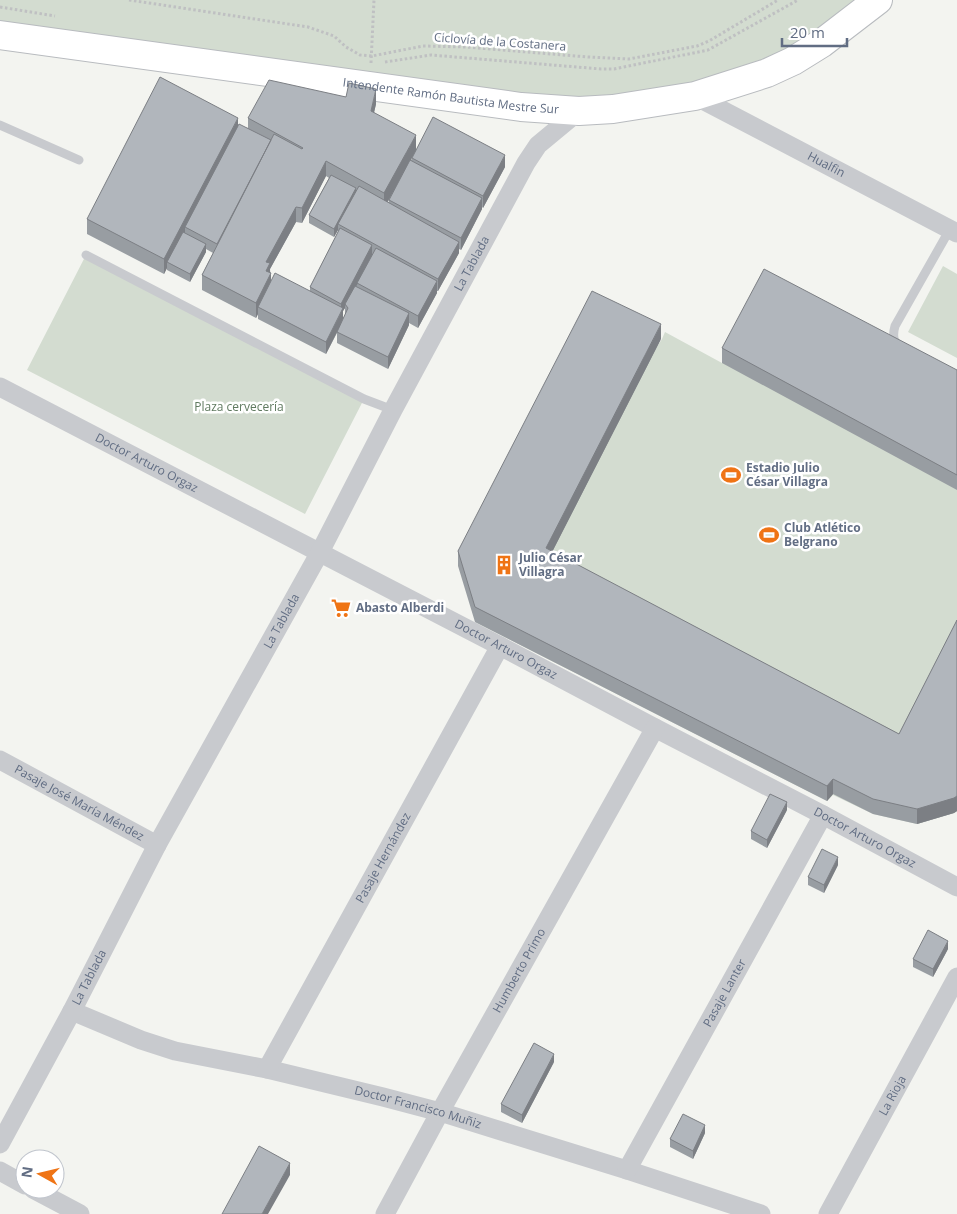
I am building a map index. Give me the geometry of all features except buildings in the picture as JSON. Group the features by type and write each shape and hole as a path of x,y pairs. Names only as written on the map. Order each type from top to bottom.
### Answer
{"main road":[{"name":"Intendente Ramón Bautista Mestre Sur","path":"0,35 521,107 579,111 613,109 695,96 767,73 793,61 822,44 878,0"}],"street":[{"name":"Hualfin","path":"695,96 955,226"},
{"name":"La Tablada","path":"0,1144 72,1011 157,845 320,552 393,410 526,163 538,146 579,111"},
{"name":"Doctor Arturo Orgaz","path":"0,387 500,646 957,887"},
{"name":"Pasaje Hernández","path":"267,1069 500,646"},
{"name":"Humberto Primo","path":"385,1214 655,728"},
{"name":"Pasaje José María Méndez","path":"0,760 157,845"},
{"name":"Pasaje Lanter","path":"627,1170 823,815"},
{"name":"La Rioja","path":"828,1214 957,977"},
{"name":"Doctor Francisco Muñiz","path":"72,1011 141,1040 175,1051 267,1069 440,1112 627,1170 760,1214"},
{"path":"0,1172 15,1180"},
{"path":"52,1199 80,1214"}],"lane":[{"path":"0,125 79,160"},
{"path":"904,348 896,344 893,332 895,326 955,226"},
{"path":"86,255 364,399 393,410"}],"path":[{"name":"Ciclovía de la Costanera","path":"129,0 308,27 334,36 346,47 360,55 372,56 423,46 466,47 629,59 697,46 709,41 778,0"},
{"path":"372,45 374,0"},
{"path":"363,64 431,55 614,69 708,50 798,0"},
{"path":"0,7 59,16"}],"green space":[{"path":"0,0 878,0 822,43 613,109 0,35"},
{"name":"Plaza cervecería","path":"86,255 364,399 305,514 27,370"},
{"path":"943,266 957,274 957,358 908,332"},
{"name":"Estadio Julio César Villagra","path":"764,284 957,385 957,811 954,813 917,824 873,814 833,795 827,801 475,622 665,332 722,363"}],"place":[{"name":"Estadio Julio César Villagra","path":"731,475"},
{"name":"Club Atlético Belgrano","path":"769,535"},
{"name":"Julio César Villagra","path":"504,565"},
{"name":"Abasto Alberdi","path":"341,608"}]}
